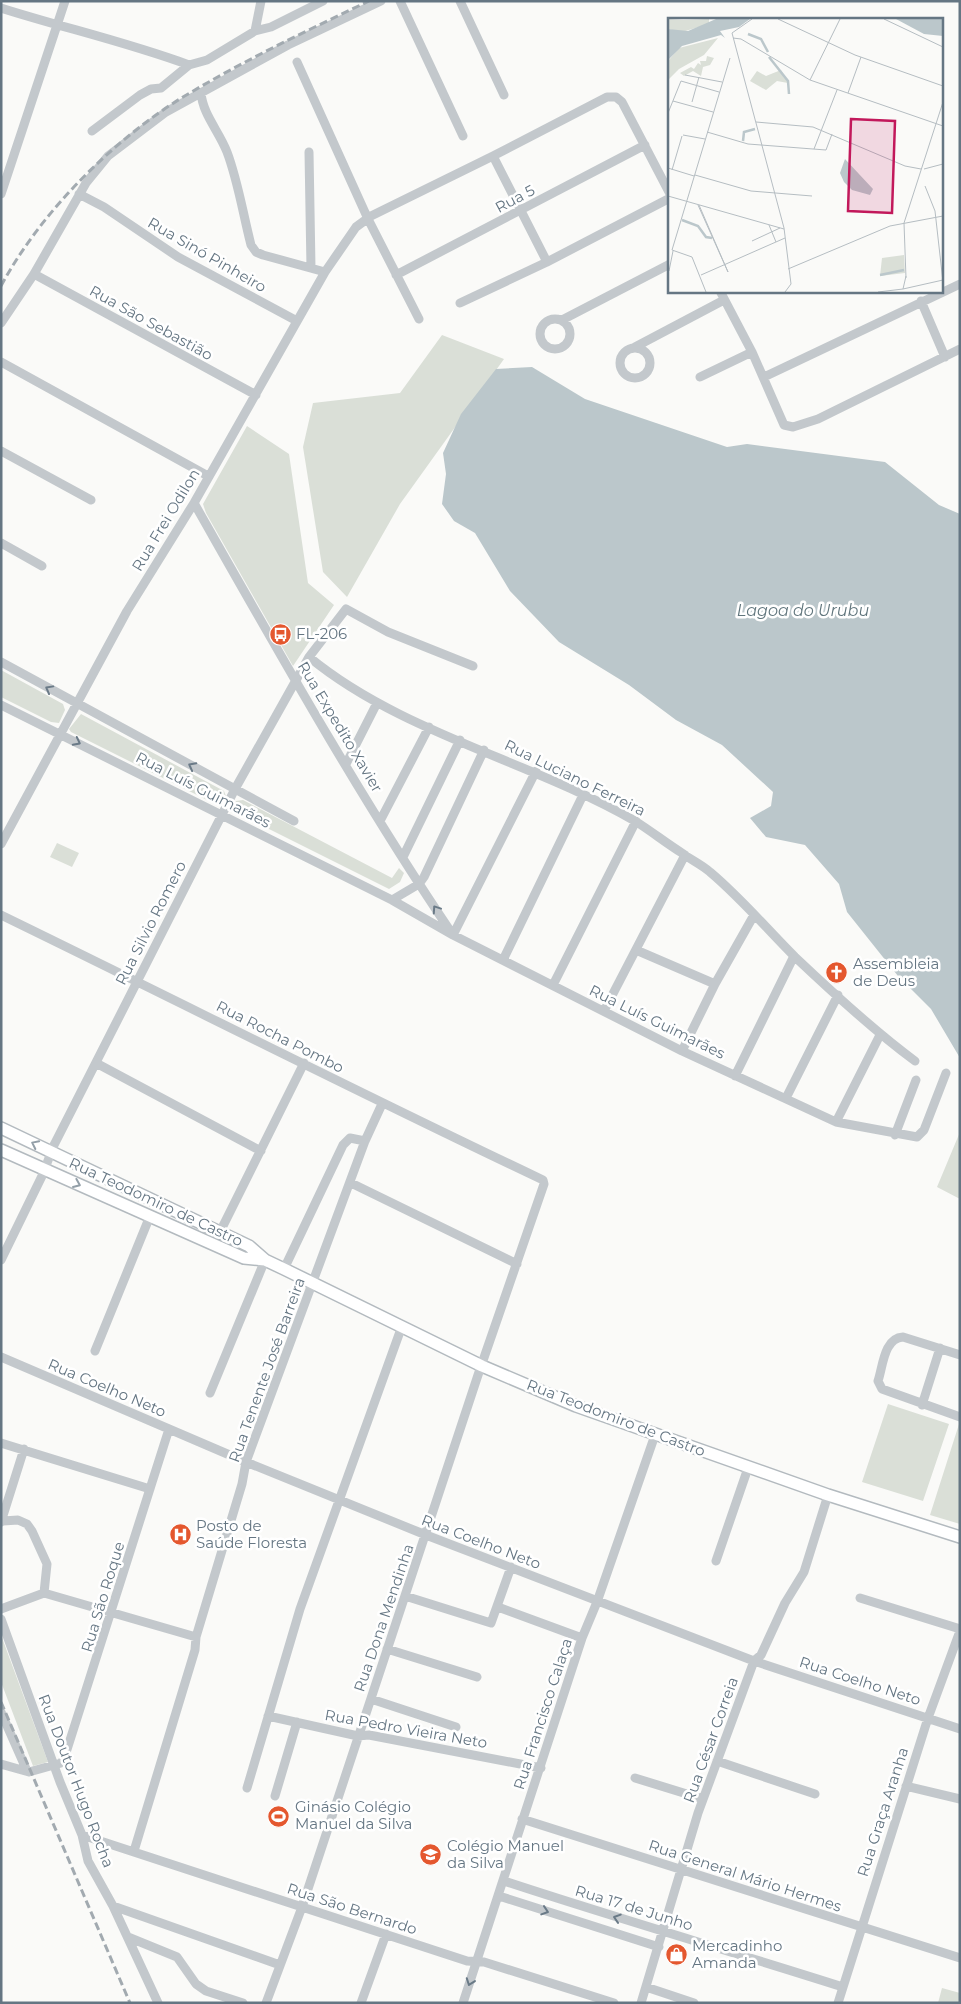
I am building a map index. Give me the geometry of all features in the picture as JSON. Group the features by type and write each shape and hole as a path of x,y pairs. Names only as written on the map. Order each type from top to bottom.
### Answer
{"street":[{"path":"1,194 66,1"},
{"path":"255,31 261,1"},
{"path":"92,131 140,95 151,89 161,88 189,64 207,60 255,31 271,27 323,1"},
{"path":"1,323 34,274 79,194 97,167 108,156 166,112 288,46 381,1"},
{"path":"400,1 463,136"},
{"path":"460,1 504,94"},
{"path":"1,8 57,26 147,49 189,64"},
{"path":"297,62 368,219 419,319"},
{"path":"195,97 222,140 228,154 251,245 256,252 325,272"},
{"name":"Rua Frei Odilon","path":"1,844 127,611 194,503 325,272 356,226 606,97 616,97 622,102 668,190"},
{"name":"Rua 5","path":"396,275 645,145"},
{"path":"309,152 311,268"},
{"path":"493,156 547,262"},
{"name":"Rua Sinó Pinheiro","path":"79,194 104,207 178,258 297,321"},
{"path":"460,303 547,262 668,199"},
{"path":"562,320 668,265"},
{"name":"Rua São Sebastião","path":"34,274 256,395"},
{"path":"944,291 960,284"},
{"path":"764,377 942,292"},
{"path":"635,347 722,295 764,377 780,419 784,425 793,427 818,419 960,349"},
{"path":"921,301 945,357"},
{"path":"700,377 752,352"},
{"path":"1,362 208,476"},
{"path":"1,452 92,500"},
{"name":"Rua Expedito Xavier","path":"194,503 295,680 418,884 453,935"},
{"path":"1,543 42,566"},
{"name":"Rua Silvio Romero","path":"1,1260 51,1152 235,789 309,657 346,609 388,632 473,666"},
{"name":"Rua Luciano Ferreira","path":"309,657 333,677 377,703 428,727 536,771 636,821 710,872 774,933 794,956 880,1035 915,1061"},
{"name":"Rua Luís Guimarães","path":"1,662 294,821"},
{"path":"346,764 377,703"},
{"name":"Rua Luís Guimarães","path":"1,705 392,900 453,935 682,1051 836,1122 895,1135 914,1138 920,1136 946,1073"},
{"path":"380,820 428,727"},
{"path":"403,857 460,740"},
{"path":"392,900 418,884 424,877 484,750"},
{"path":"453,935 536,771"},
{"path":"503,960 583,794"},
{"path":"553,985 636,821"},
{"path":"604,1012 685,855"},
{"name":"Rua Rocha Pombo","path":"1,915 304,1063 382,1104 543,1180 544,1184"},
{"path":"682,1051 716,984 754,916"},
{"path":"636,950 716,984"},
{"path":"735,1076 794,956"},
{"path":"786,1098 838,995"},
{"path":"836,1122 880,1035"},
{"path":"96,1063 261,1151"},
{"path":"220,1232 304,1063"},
{"path":"895,1135 916,1080"},
{"name":"Rua Tenente José Barreira","path":"134,1850 195,1650 196,1637 242,1484 246,1462 365,1141 382,1104"},
{"path":"2,1150 6,1130"},
{"name":"Rua Teodomiro de Castro","path":"6,1130 249,1246 265,1260 482,1366 576,1406 655,1435 828,1496 960,1537"},
{"path":"284,1269 342,1145 350,1138 365,1141"},
{"name":"Rua Teodomiro de Castro","path":"2,1150 244,1258 265,1260"},
{"path":"350,1184 517,1264"},
{"name":"Rua Dona Mendinha","path":"266,2003 302,1907 544,1184"},
{"path":"95,1351 150,1216"},
{"path":"210,1393 265,1260"},
{"path":"247,1788 300,1610 402,1326"},
{"path":"960,1355 899,1337 890,1344 879,1386 922,1405 960,1417"},
{"path":"922,1405 940,1348"},
{"name":"Rua Coelho Neto","path":"1,1357 246,1462 426,1536 754,1661 960,1729"},
{"name":"Rua São Roque","path":"54,1766 62,1763 67,1754 169,1429"},
{"name":"Rua Francisco Calaça","path":"463,2003 478,1962 522,1819 582,1638 597,1602 655,1435"},
{"path":"1,1443 150,1489"},
{"path":"24,1449 2,1521 18,1520 26,1524 32,1531 48,1564 44,1593"},
{"path":"716,1561 748,1468"},
{"name":"Rua César Correia","path":"641,2003 703,1799 717,1761 754,1661 761,1655 785,1603 804,1572 828,1496"},
{"path":"406,1596 490,1623 493,1622 511,1567"},
{"path":"1,1609 44,1593 196,1637"},
{"path":"860,1598 960,1630"},
{"path":"498,1607 582,1638"},
{"name":"Rua Doutor Hugo Rocha","path":"1,1619 54,1766 82,1835 88,1861 113,1906 158,2003"},
{"name":"Rua Graça Aranha","path":"840,2002 861,1927 906,1786 960,1630"},
{"path":"387,1649 477,1677"},
{"path":"371,1699 456,1727"},
{"path":"1,1712 23,1771"},
{"name":"Rua Pedro Vieira Neto","path":"268,1716 358,1736 369,1734 540,1768"},
{"path":"275,1796 296,1722"},
{"path":"717,1761 815,1794"},
{"path":"1,1764 23,1771 54,1766"},
{"path":"635,1778 703,1799"},
{"path":"906,1786 960,1799"},
{"name":"Rua General Mário Hermes","path":"522,1819 960,1958"},
{"name":"Rua São Bernardo","path":"82,1835 134,1850 468,1961 478,1962 614,2003"},
{"name":"Rua 17 de Junho","path":"504,1881 639,1926 664,1931 843,1987"},
{"name":"Rua 17 de Junho","path":"499,1896 659,1947"},
{"path":"113,1906 280,1965"},
{"path":"361,2003 386,1934"},
{"path":"128,1937 177,1957 196,1984 206,1991 243,2003"},
{"path":"646,1987 694,2003"}],"shaded area":[{"path":"442,335 504,359 400,504 347,597 323,572 303,447 313,403 400,393"},
{"path":"247,426 289,454 308,583 334,605 293,666 206,513 203,504"},
{"path":"1,670 63,704 65,710 59,723 51,722 1,697"},
{"path":"81,714 224,791 226,796 217,805 71,732 69,729"},
{"path":"243,800 392,878 399,868 404,873 400,882 389,889 235,812 232,807 236,801"},
{"path":"57,843 79,853 72,867 50,857"},
{"path":"960,1132 960,1199 937,1187"},
{"path":"888,1404 949,1424 923,1501 862,1482"},
{"path":"960,1421 960,1524 930,1515"},
{"path":"1,1635 48,1762 33,1766 1,1682"},
{"path":"942,1988 960,1993 960,2003 938,2003"}],"water":[{"name":"Lagoa do Urubu","path":"532,367 585,399 727,447 747,444 885,462 939,505 960,514 960,1058 931,1009 898,976 847,912 839,884 805,845 766,837 750,818 771,806 773,792 722,745 676,720 629,685 559,642 510,591 475,533 454,521 442,504 446,474 443,453 461,414 496,369"}],"railway":[{"path":"1,286 17,259 57,205 105,156 131,134 183,97 229,71 369,1"},
{"path":"1,1702 130,2003"}],"place":[{"name":"FL-206","path":"280,634"},
{"name":"Assembleia de Deus","path":"837,973"},
{"name":"Posto de Saúde Floresta","path":"180,1535"},
{"name":"Ginásio Colégio Manuel da Silva","path":"279,1816"},
{"name":"Colégio Manuel da Silva","path":"431,1855"},
{"name":"Mercadinho Amanda","path":"676,1955"}]}
